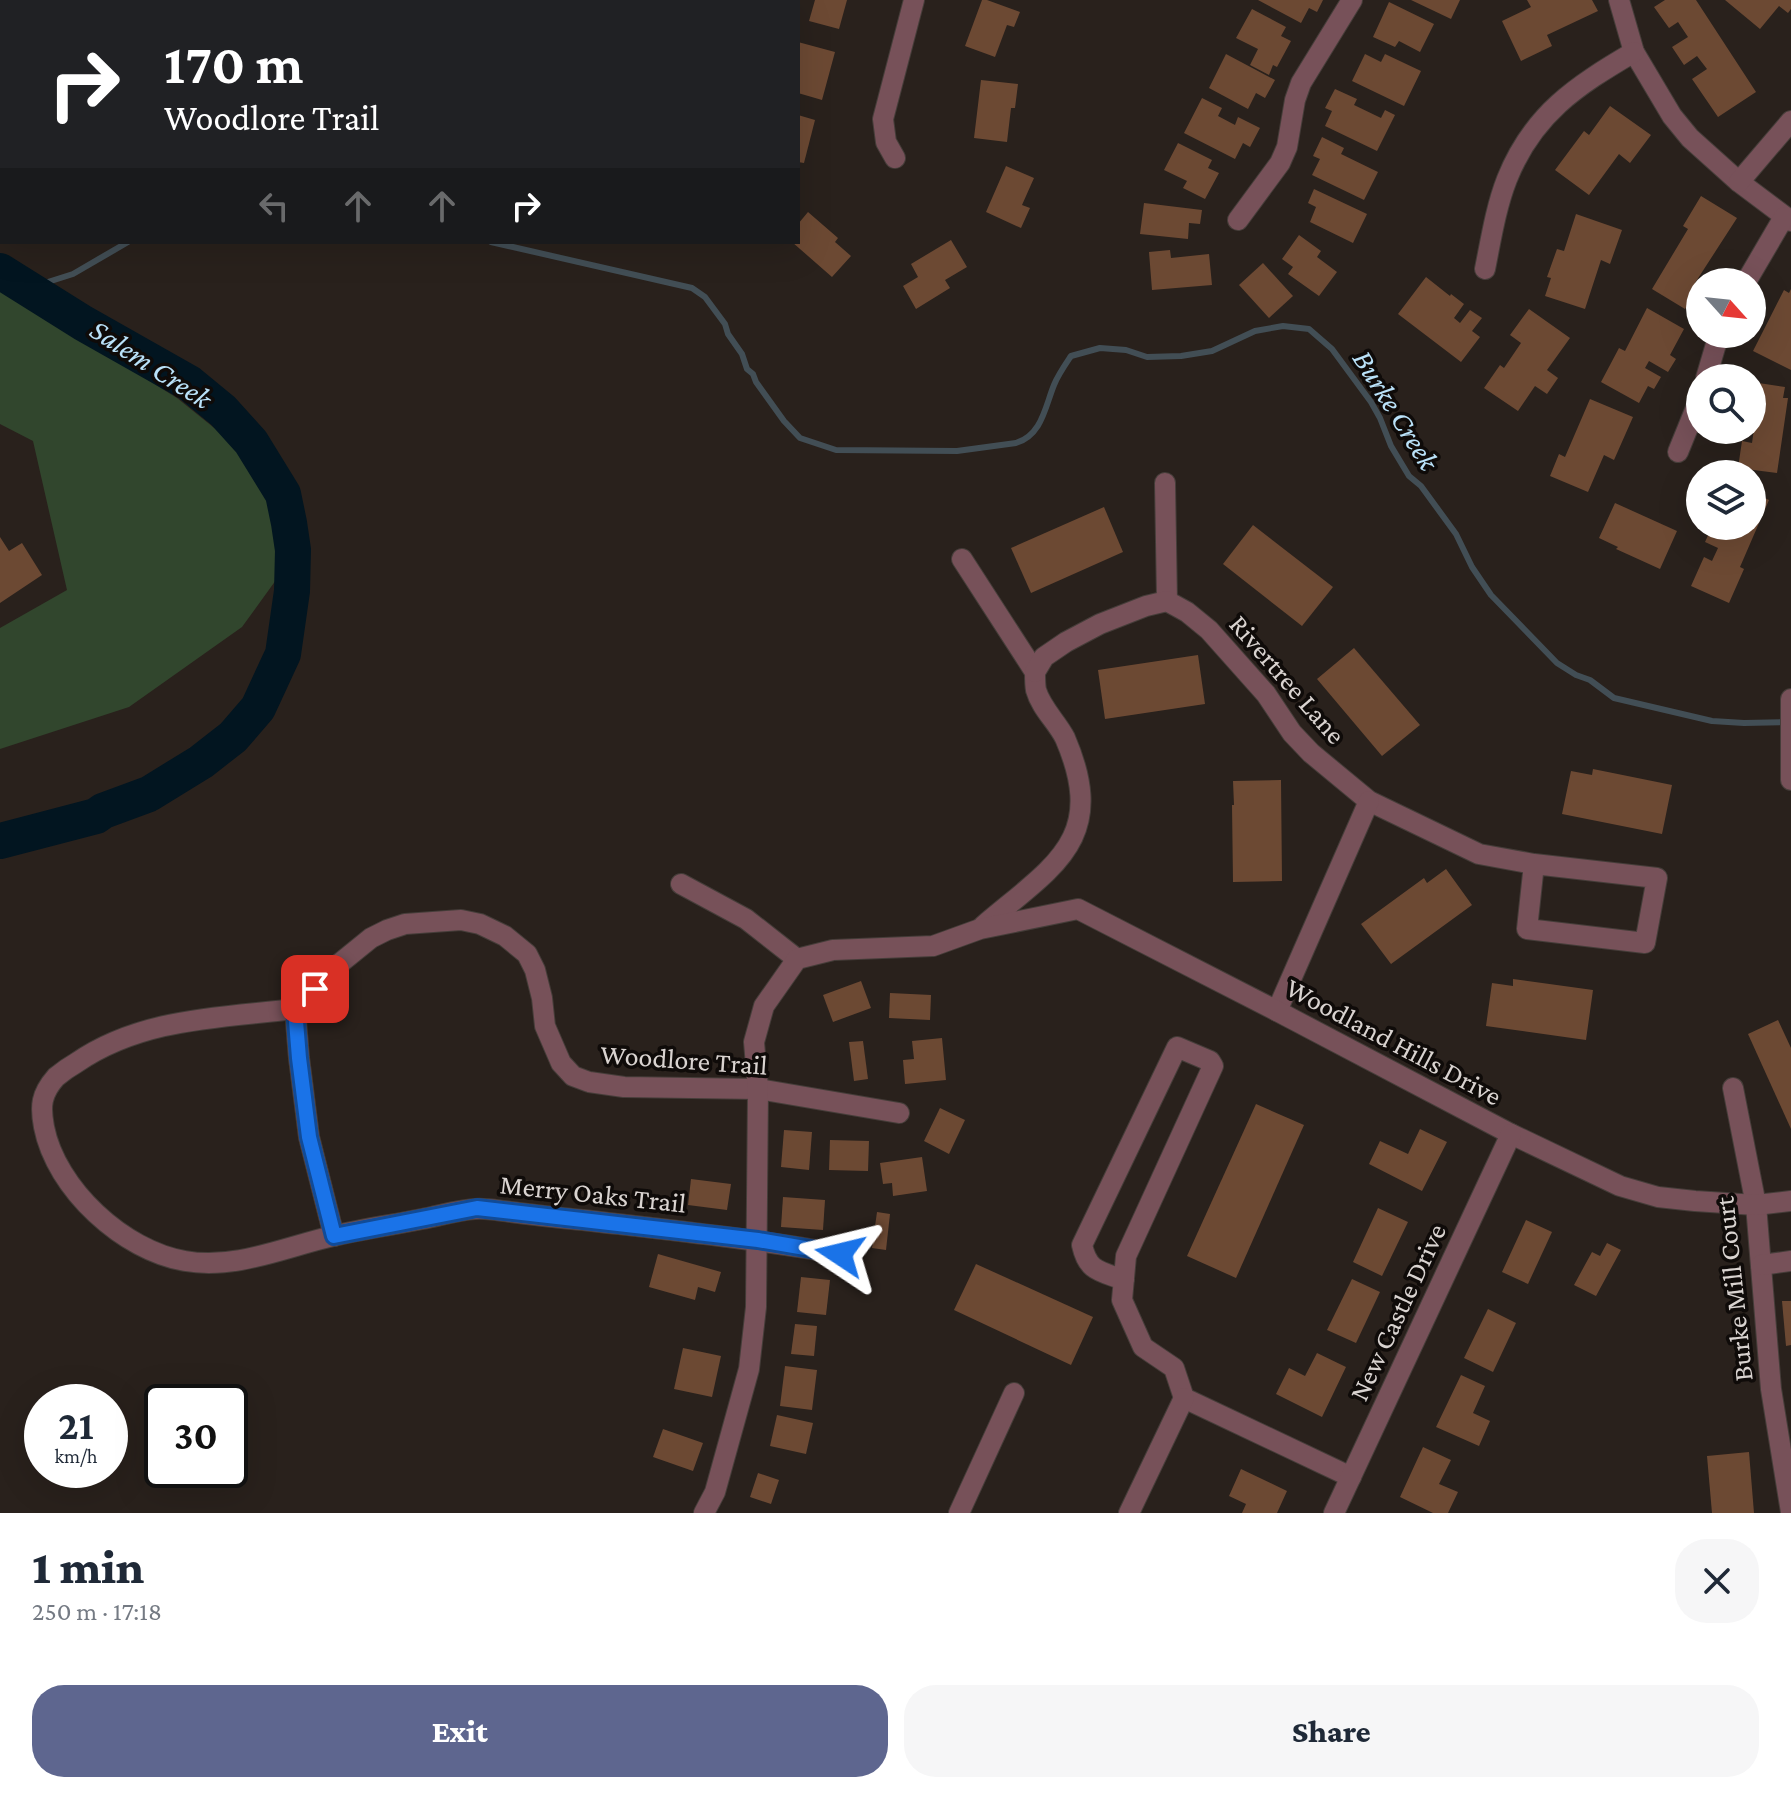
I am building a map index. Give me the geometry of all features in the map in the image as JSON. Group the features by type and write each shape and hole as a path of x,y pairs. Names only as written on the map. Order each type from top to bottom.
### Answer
{"street":[{"path":"895,158 886,142 883,119 914,0"},
{"path":"1238,220 1280,163 1287,147 1301,83 1352,0"},
{"path":"1619,0 1634,52 1672,116 1690,138 1739,182 1788,219 1755,268"},
{"path":"1485,269 1506,182 1517,156 1537,125 1556,104 1593,76 1634,52"},
{"path":"1739,182 1791,121"},
{"path":"1678,452 1686,432"},
{"path":"1035,672 1044,657 1066,642 1100,624 1167,601 1165,483"},
{"path":"704,1513 715,1492 749,1369 756,1307 758,1240 758,1089 754,1042 764,1006 797,959 833,950 933,946 980,929 1044,874 1069,846 1077,829 1081,792 1078,774 1061,730 1036,690 1035,672 962,559"},
{"name":"Rivertree Lane","path":"1167,601 1209,630 1266,694 1292,733 1311,753 1369,801 1479,854 1534,864 1657,878 1645,943 1527,929 1534,864"},
{"path":"1791,699 1791,780"},
{"path":"1277,1011 1369,801"},
{"path":"681,884 746,919 797,959"},
{"name":"Woodland Hills Drive","path":"980,929 1078,909 1511,1134 1620,1186 1658,1197 1695,1201 1756,1205 1791,1201"},
{"name":"Woodlore Trail","path":"295,1009 334,968 371,938 405,924 461,920 480,924 505,936 527,954 535,970 545,1026 561,1063 573,1076 589,1082 624,1087 758,1089 899,1113"},
{"path":"295,1009 309,1137 334,1236"},
{"name":"Merry Oaks Trail","path":"295,1009 148,1029 96,1049 57,1076 45,1092 41,1110 46,1137 67,1180 91,1208 120,1233 160,1256 188,1262 244,1259 334,1236 477,1208 758,1240 840,1254"},
{"path":"1124,1280 1091,1267 1082,1245 1177,1047 1210,1061 1213,1066 1126,1256 1124,1280 1122,1300 1143,1347 1174,1368 1184,1398 1129,1513"},
{"name":"Burke Mill Court","path":"1733,1088 1756,1205 1771,1389 1791,1512"},
{"name":"New Castle Drive","path":"1334,1513 1511,1134"},
{"path":"1761,1265 1791,1261"},
{"path":"959,1513 1014,1393"},
{"path":"1184,1398 1351,1477"}],"green space":[{"path":"0,285 177,398 244,452 276,510 276,580 242,627 129,707 0,749 0,628 67,590 33,441 0,424"}],"building":[{"path":"815,0 847,0 839,29 809,21"},
{"path":"982,0 1020,12 1014,27 1007,25 995,57 965,46"},
{"path":"1258,0 1323,0 1317,12 1309,8 1301,23"},
{"path":"1411,0 1460,0 1451,19"},
{"path":"1527,0 1592,0 1598,11 1547,35 1552,46 1521,61 1502,21 1531,7"},
{"path":"1665,0 1696,0 1756,92 1718,117 1692,79 1707,69 1697,56 1684,65 1672,47 1688,37 1678,22 1669,28 1654,7"},
{"path":"1725,0 1791,0 1791,9 1788,13 1779,6 1760,29"},
{"path":"1389,2 1434,24 1420,52 1399,41 1395,47 1373,37"},
{"path":"1252,9 1286,27 1281,36 1291,41 1269,75 1250,65 1258,49 1236,38"},
{"path":"800,43 835,52 822,100 800,94"},
{"path":"1226,54 1275,80 1265,98 1256,93 1248,109 1209,88"},
{"path":"1365,54 1381,62 1385,54 1421,71 1404,106 1352,81"},
{"path":"981,80 1018,84 1015,108 1011,108 1007,142 974,138"},
{"path":"1335,89 1357,99 1354,105 1381,118 1385,110 1395,115 1377,151 1325,126 1332,111 1325,108"},
{"path":"1202,98 1222,108 1218,116 1235,125 1238,117 1260,128 1250,147 1243,143 1235,159 1184,133"},
{"path":"1610,106 1651,135 1630,163 1619,154 1589,195 1555,170 1584,131 1589,135"},
{"path":"800,116 815,120 804,163 800,162"},
{"path":"1322,137 1344,148 1341,154 1378,172 1364,200 1312,175 1320,159 1313,156"},
{"path":"1178,143 1212,160 1208,168 1219,173 1205,199 1183,188 1187,181 1164,170"},
{"path":"1006,166 1034,178 1022,205 1030,208 1021,228 986,212"},
{"path":"1314,189 1367,214 1353,243 1310,222 1316,207 1308,203"},
{"path":"1701,196 1737,218 1705,268 1686,268 1685,309 1652,289 1688,229 1683,226"},
{"path":"1144,203 1202,210 1200,224 1189,223 1188,239 1140,234"},
{"path":"808,212 838,238 835,242 851,256 832,277 794,244 800,244 800,222"},
{"path":"1576,214 1622,230 1610,264 1601,260 1585,309 1545,296 1551,278 1547,277 1557,249 1564,251"},
{"path":"1299,235 1321,251 1317,257 1337,272 1319,296 1288,274 1293,267 1282,259"},
{"path":"951,240 967,267 945,280 950,288 916,309 903,286 918,277 911,264"},
{"path":"1170,250 1171,258 1209,254 1212,285 1152,290 1149,252"},
{"path":"1263,263 1293,296 1269,318 1239,285"},
{"path":"1426,277 1464,304 1454,318 1460,323 1470,310 1482,318 1472,331 1480,337 1461,362 1398,314"},
{"path":"1791,289 1791,370 1753,351 1755,348 1766,348 1766,325 1784,290 1789,293"},
{"path":"1647,308 1684,329 1670,355 1676,359 1668,372 1649,361 1645,368 1661,377 1654,389 1648,386 1639,403 1601,382 1619,348 1625,351"},
{"path":"1529,309 1570,338 1547,370 1558,378 1547,394 1535,386 1518,411 1484,388 1500,365 1504,368 1521,343 1510,335"},
{"path":"1766,384 1785,387 1783,398 1788,398 1777,473 1766,472 1766,460 1739,460 1742,444 1766,444"},
{"path":"1590,399 1633,417 1614,460 1604,455 1588,492 1550,476 1559,454 1565,457"},
{"path":"1615,503 1677,531 1660,569 1599,538"},
{"path":"1104,507 1123,552 1031,593 1011,548"},
{"path":"1253,525 1333,587 1302,626 1223,564"},
{"path":"0,537 9,551 22,543 42,575 0,603"},
{"path":"1752,540 1740,567 1744,569 1729,603 1691,586 1704,557 1712,561 1718,548 1705,542"},
{"path":"1354,648 1420,725 1382,756 1317,679"},
{"path":"1198,655 1205,704 1105,719 1098,670"},
{"path":"1593,769 1672,785 1662,834 1562,814 1571,771 1592,775"},
{"path":"1281,780 1282,881 1233,882 1233,781"},
{"path":"1446,869 1472,905 1391,964 1361,924 1424,878 1427,883"},
{"path":"1513,979 1593,990 1586,1040 1486,1026 1492,983 1513,986"},
{"path":"861,981 871,1008 833,1022 823,995"},
{"path":"890,993 931,995 930,1020 889,1018"},
{"path":"1778,1020 1791,1048 1791,1129 1748,1034"},
{"path":"942,1038 946,1080 905,1084 903,1060 914,1059 912,1041"},
{"path":"863,1041 868,1079 854,1081 849,1042"},
{"path":"1256,1104 1304,1125 1236,1278 1187,1256"},
{"path":"940,1108 965,1120 949,1154 924,1141"},
{"path":"1420,1129 1447,1142 1422,1191 1369,1164 1380,1141 1408,1154"},
{"path":"784,1130 812,1132 809,1170 781,1167"},
{"path":"830,1140 869,1141 868,1171 829,1170"},
{"path":"922,1157 927,1191 893,1196 892,1183 883,1184 880,1163"},
{"path":"691,1179 731,1184 727,1210 688,1205"},
{"path":"783,1197 825,1200 823,1230 781,1227"},
{"path":"1378,1208 1408,1222 1382,1276 1353,1262"},
{"path":"877,1212 890,1214 886,1250 872,1248"},
{"path":"1526,1220 1552,1232 1528,1284 1502,1272"},
{"path":"1607,1243 1621,1250 1596,1296 1574,1285 1592,1252 1600,1256"},
{"path":"658,1254 721,1272 715,1292 698,1287 695,1300 649,1287"},
{"path":"976,1264 1093,1317 1071,1365 954,1310"},
{"path":"801,1277 830,1280 826,1315 797,1312"},
{"path":"1352,1279 1380,1292 1356,1343 1327,1330"},
{"path":"1782,1301 1791,1301 1791,1345 1786,1346"},
{"path":"1488,1309 1516,1323 1493,1372 1464,1358"},
{"path":"795,1324 817,1326 814,1356 791,1354"},
{"path":"683,1348 721,1356 712,1397 674,1389"},
{"path":"1317,1353 1346,1367 1322,1417 1276,1394 1289,1368 1305,1376"},
{"path":"785,1366 817,1370 812,1410 780,1406"},
{"path":"1461,1375 1485,1386 1473,1413 1490,1421 1479,1446 1436,1427"},
{"path":"777,1415 813,1423 806,1454 770,1446"},
{"path":"663,1429 703,1443 693,1471 653,1457"},
{"path":"1423,1447 1451,1460 1439,1484 1458,1492 1448,1513 1433,1513 1400,1497"},
{"path":"1749,1452 1754,1513 1712,1513 1707,1456"},
{"path":"1241,1469 1287,1491 1277,1513 1242,1513 1246,1504 1229,1496"},
{"path":"758,1473 779,1480 771,1504 750,1497"}],"waterway":[{"name":"Burke Creek","path":"29,288 73,274 125,244"},
{"name":"Burke Creek","path":"500,244 692,288 705,297 725,324 747,369 784,421 800,438 836,450 957,451 1016,443 1032,434 1037,427 1056,381 1071,356 1100,348 1126,350 1147,357 1181,356 1212,351 1255,331 1283,326 1309,329 1332,349 1371,402 1409,476 1421,486 1456,534 1472,567 1491,595 1557,663 1590,680 1614,698 1712,721 1787,722"},
{"name":"Salem Creek","path":"0,271 83,323 189,383 223,411 251,442 283,494 293,550 292,591 283,654 258,708 233,737 201,762 149,794 96,816 0,841"}],"route":[{"path":"315,989 295,1009 309,1137 334,1236 477,1208 758,1240 840,1254"}]}
